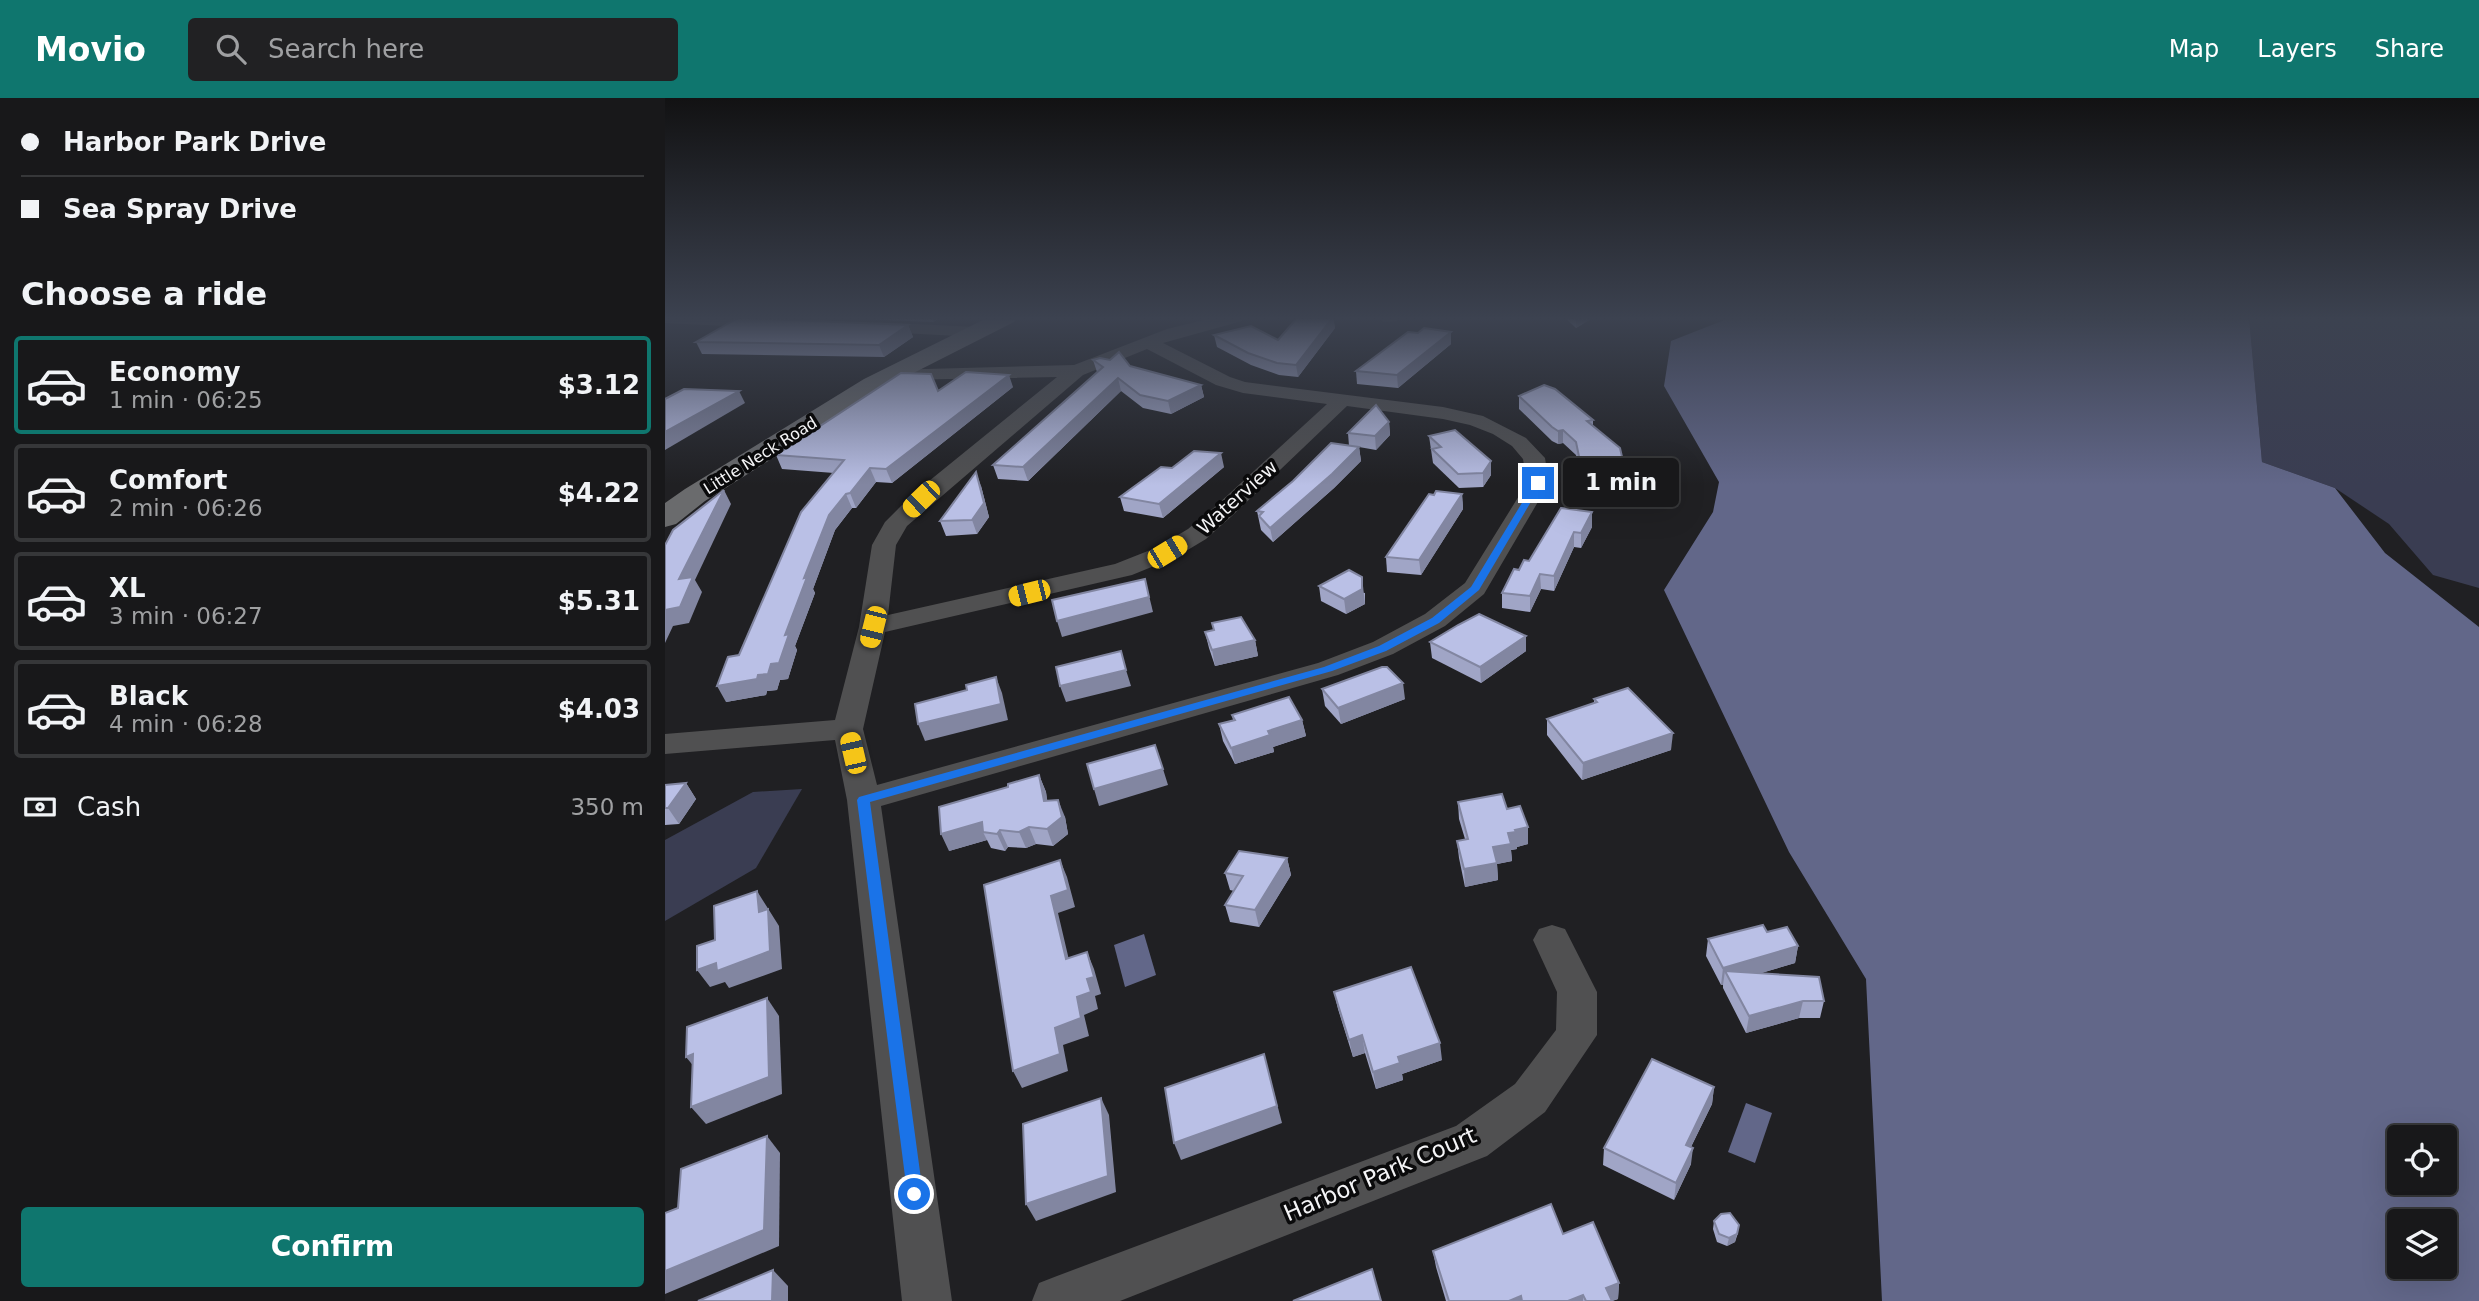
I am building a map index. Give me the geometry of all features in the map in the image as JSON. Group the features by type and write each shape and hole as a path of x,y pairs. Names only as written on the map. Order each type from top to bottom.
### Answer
{"street":[{"path":"896,374 948,373"},
{"path":"927,1301 864,800 848,729 873,627 884,545 897,522 921,499 1073,373"},
{"path":"864,800 1328,669 1383,648 1436,620 1475,588 1538,483 1534,458 1519,442 1476,420 1443,412 1243,387 1208,373"},
{"name":"Little Neck Road","path":"665,518 695,495 873,384 896,374"},
{"name":"Waterview","path":"873,627 1123,570 1167,552 1197,534 1225,510 1341,401"},
{"path":"665,744 848,729"},
{"name":"Harbor Park Court","path":"1057,1301 1471,1141 1530,1098 1576,1035 1577,992 1552,940"}],"shaded area":[{"path":"1666,373 2254,373 2262,462 2335,488 2385,553 2479,627 2479,1301 1882,1301 1866,979 1789,852 1664,590 1713,512 1719,482 1664,386"},
{"path":"2254,373 2479,373 2479,588 2433,575 2389,524 2335,488 2262,462"},
{"path":"802,789 756,868 665,921 665,840 753,792"},
{"path":"1144,934 1156,975 1125,987 1114,945"},
{"path":"1746,1103 1772,1113 1755,1163 1728,1152"}],"building":[{"path":"901,373 931,374 938,391 964,373 1009,375 886,469 870,468 829,515 804,578 807,577 785,635 789,634 779,663 771,664 768,674 758,675 757,679 717,686 728,657 739,655 801,512 844,460 776,455"},
{"path":"1096,373 1157,373 1201,385 1168,401 1140,395 1118,378 1023,467 993,465"},
{"path":"1544,385 1555,389 1593,420 1587,421 1620,448 1625,470 1582,471 1576,442 1563,430 1558,431 1552,427 1519,396"},
{"path":"684,389 739,391 665,432 665,399"},
{"path":"1376,405 1389,422 1375,436 1348,433"},
{"path":"1455,430 1491,461 1483,473 1458,474 1432,449 1441,447 1429,436"},
{"path":"1331,443 1359,447 1270,528 1259,516 1263,512 1257,511 1293,481"},
{"path":"1194,451 1221,453 1159,504 1120,497 1161,467 1172,468"},
{"path":"976,472 984,503 972,520 940,521"},
{"path":"724,490 679,579 693,577 680,607 665,610 665,545 673,530"},
{"path":"1436,491 1462,494 1419,560 1386,557 1429,494 1434,495"},
{"path":"1561,508 1592,512 1581,533 1574,532 1554,576 1540,574 1530,596 1502,593 1514,569 1519,570 1524,560 1529,561"},
{"path":"1349,570 1362,577 1362,589 1344,599 1319,586"},
{"path":"1145,579 1149,597 1057,621 1052,600"},
{"path":"1479,614 1526,636 1480,667 1430,642 1458,625"},
{"path":"1241,617 1255,640 1212,650 1205,632 1214,630 1212,623"},
{"path":"1121,651 1126,670 1060,686 1056,667"},
{"path":"1387,667 1403,683 1338,708 1322,689"},
{"path":"996,677 1001,704 918,724 915,704 967,690 966,685"},
{"path":"1628,688 1673,733 1583,763 1547,719"},
{"path":"1289,697 1302,720 1268,731 1270,735 1231,748 1219,724 1235,720 1232,715"},
{"path":"1155,745 1163,769 1094,789 1087,764"},
{"path":"1039,775 1044,801 1058,800 1062,817 1047,829 1029,827 1019,832 1000,830 997,834 983,832 982,822 941,834 939,807"},
{"path":"686,783 668,808 665,808 665,785"},
{"path":"1502,794 1507,809 1520,806 1528,827 1508,833 1511,844 1493,847 1497,863 1464,869 1457,841 1468,839 1458,802"},
{"path":"1239,851 1287,858 1255,910 1225,905 1243,876 1225,873"},
{"path":"1060,860 1068,890 1051,896 1066,959 1087,952 1094,977 1087,979 1091,992 1077,997 1081,1018 1055,1028 1060,1054 1013,1071 984,885"},
{"path":"757,891 759,912 768,909 770,951 717,971 716,963 697,970 697,946 715,940 714,906"},
{"path":"1763,925 1767,932 1787,927 1798,946 1723,968 1708,939"},
{"path":"1411,967 1440,1043 1398,1057 1400,1063 1373,1072 1362,1035 1349,1040 1334,992"},
{"path":"1725,971 1819,977 1824,1001 1803,1001 1749,1016"},
{"path":"767,998 769,1077 691,1107 693,1054 686,1057 687,1027"},
{"path":"1264,1054 1277,1106 1174,1143 1165,1088"},
{"path":"1652,1059 1714,1087 1686,1145 1693,1148 1676,1183 1604,1148"},
{"path":"1101,1098 1108,1176 1026,1204 1023,1124"},
{"path":"767,1136 764,1230 665,1271 665,1213 678,1208 681,1169"},
{"path":"1551,1204 1563,1234 1593,1222 1619,1283 1606,1288 1612,1301 1586,1301 1583,1295 1568,1301 1522,1301 1521,1296 1509,1301 1449,1301 1433,1251"},
{"path":"1730,1213 1739,1225 1737,1234 1729,1238 1719,1234 1714,1221 1721,1214"},
{"path":"1372,1269 1381,1301 1293,1301"},
{"path":"773,1270 772,1301 698,1301"}],"route":[{"path":"914,1194 864,800 1328,669 1383,648 1436,620 1475,588 1538,483"}]}
